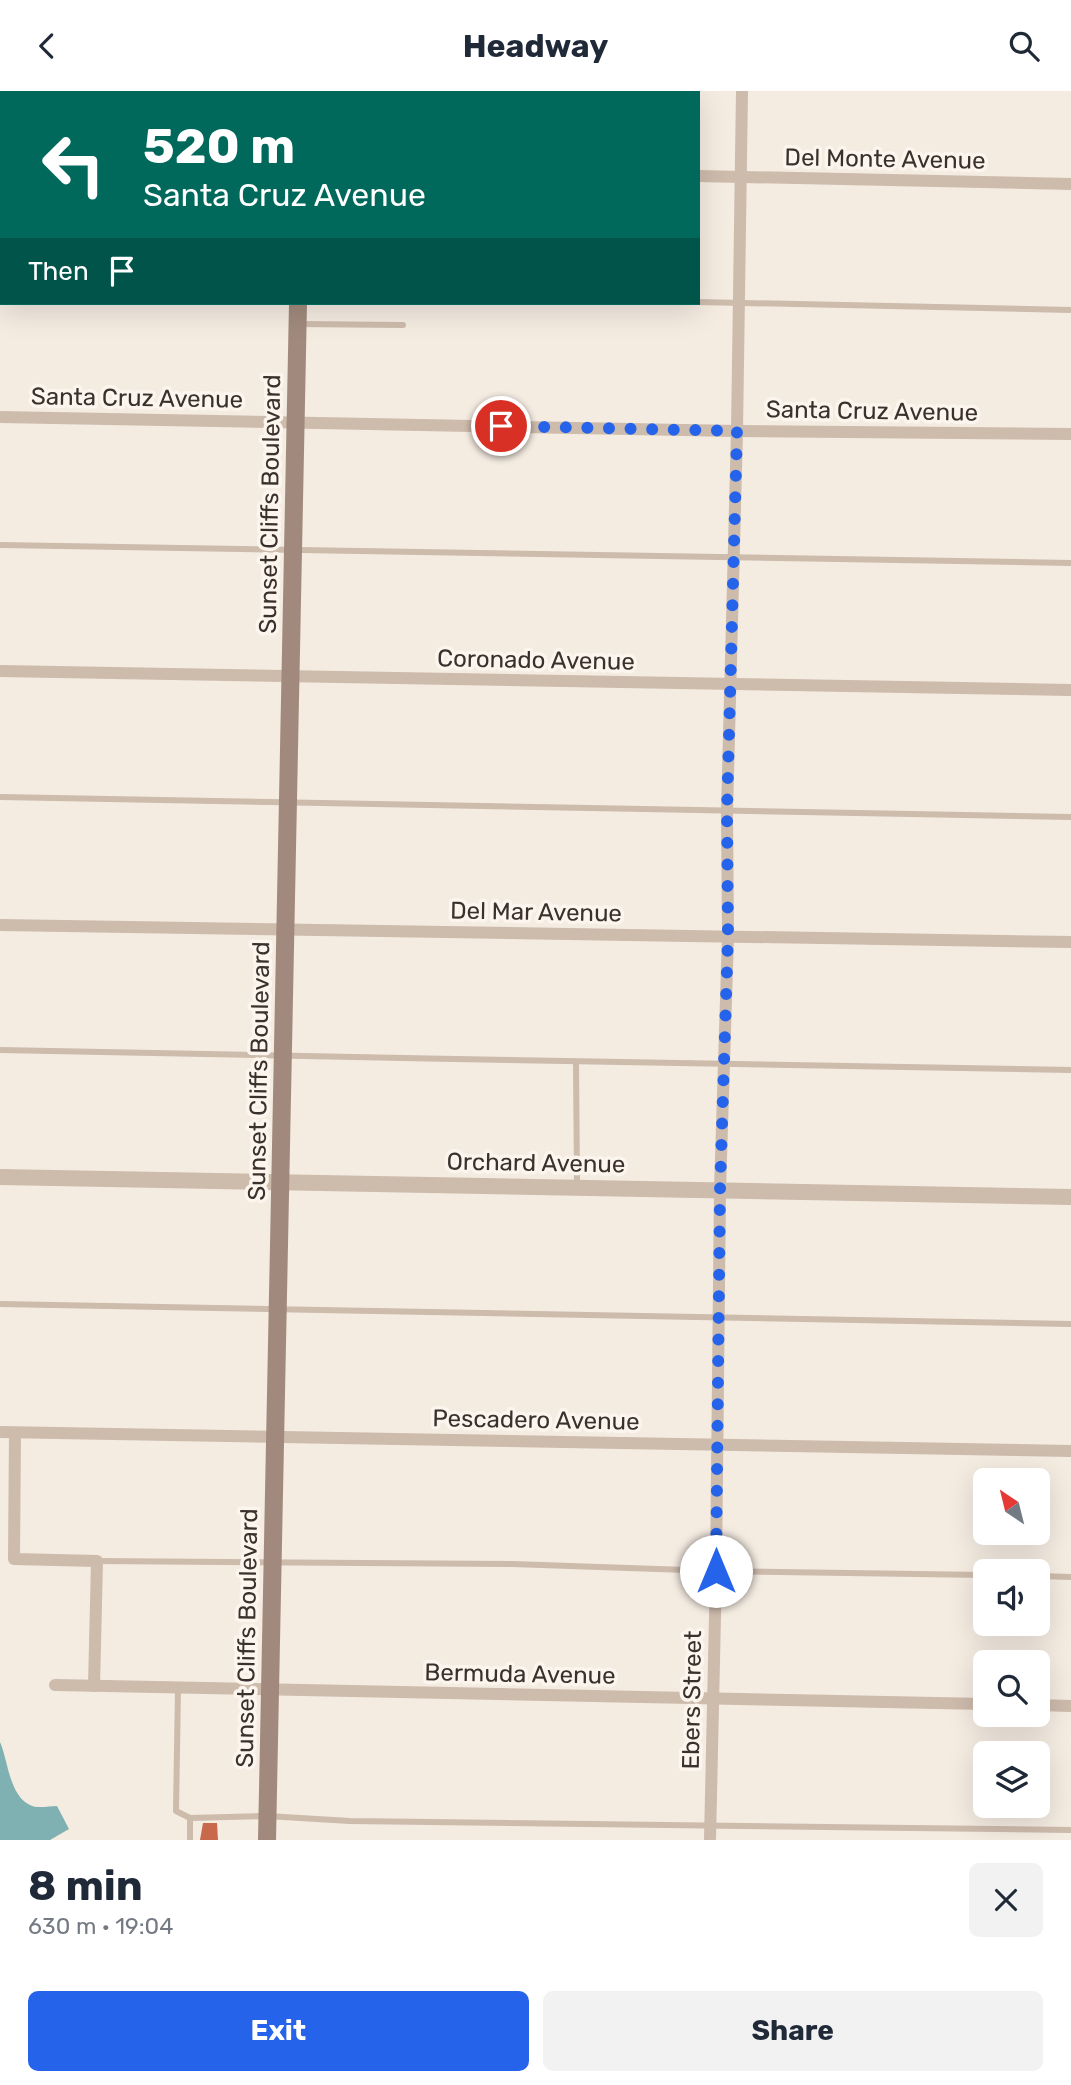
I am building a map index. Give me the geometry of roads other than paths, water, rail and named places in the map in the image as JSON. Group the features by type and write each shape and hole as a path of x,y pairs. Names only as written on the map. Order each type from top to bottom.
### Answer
{"main road":[{"name":"Sunset Cliffs Boulevard","path":"267,1840 298,305"}],"street":[{"name":"Ebers Street","path":"710,1840 742,91"},
{"name":"Del Monte Avenue","path":"700,176 1071,184"},
{"name":"Santa Cruz Avenue","path":"0,417 737,431 1071,434"},
{"name":"Coronado Avenue","path":"0,671 1071,690"},
{"name":"Del Mar Avenue","path":"0,925 1071,942"},
{"name":"Orchard Avenue","path":"0,1177 1071,1196"},
{"name":"Pescadero Avenue","path":"0,1432 1071,1451"},
{"path":"15,1433 14,1559 97,1561 94,1686"},
{"name":"Bermuda Avenue","path":"55,1685 973,1705"},
{"path":"1050,1705 1071,1706"}],"lane":[{"path":"700,302 1071,310"},
{"path":"298,324 403,325"},
{"path":"0,545 1071,563"},
{"path":"0,797 1071,817"},
{"path":"0,1051 1071,1070"},
{"path":"576,1062 576,1187"},
{"path":"0,1304 1071,1324"},
{"path":"97,1561 512,1564 716,1571 973,1575"},
{"path":"1050,1576 1071,1577"},
{"path":"178,1689 176,1811 190,1818 1071,1830"},
{"path":"190,1818 190,1840"}],"water":[{"path":"0,1742 13,1785 23,1800 33,1806 57,1806 69,1829 50,1840 0,1840"}]}
